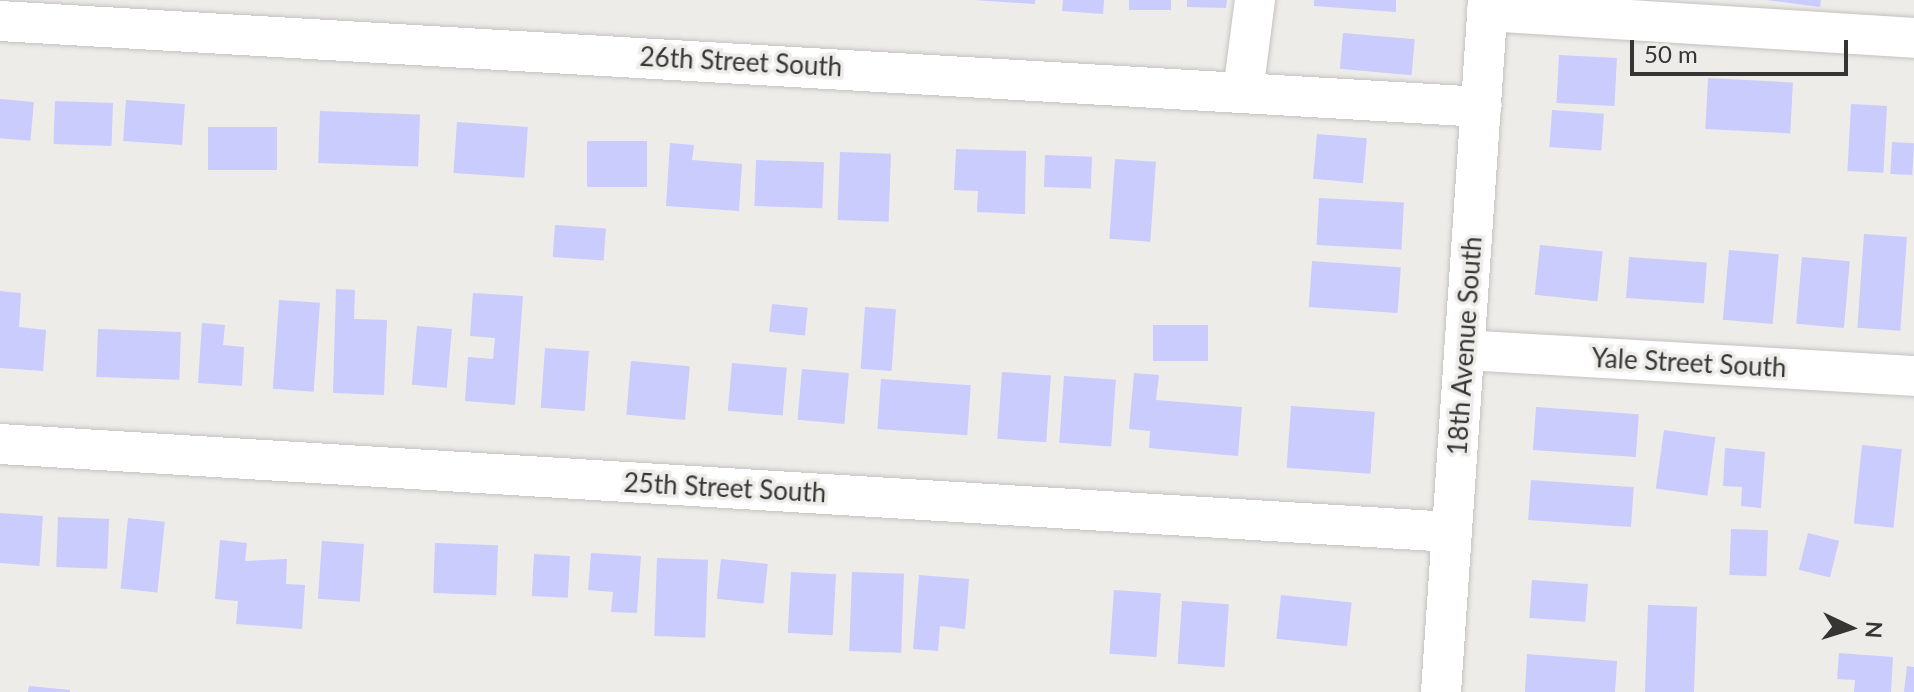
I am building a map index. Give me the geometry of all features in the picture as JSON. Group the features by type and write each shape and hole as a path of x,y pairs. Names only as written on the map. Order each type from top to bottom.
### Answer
{"street":[{"path":"1243,92 1255,0"},
{"path":"1488,6 1914,38"},
{"name":"18th Avenue South","path":"1441,692 1488,6"},
{"name":"26th Street South","path":"0,21 1482,107"},
{"name":"Yale Street South","path":"1464,350 1914,376"},
{"name":"25th Street South","path":"0,444 1451,532"}],"building":[{"path":"974,0 1035,0 1035,4"},
{"path":"1063,0 1104,0 1103,14 1062,11"},
{"path":"1129,0 1171,0 1171,10 1129,10"},
{"path":"1187,0 1227,0 1226,8 1187,7"},
{"path":"1314,0 1396,0 1396,12 1314,6"},
{"path":"1766,0 1821,0 1820,7"},
{"path":"1343,33 1415,39 1412,75 1340,69"},
{"path":"1559,55 1617,58 1614,106 1556,103"},
{"path":"1708,78 1793,82 1790,133 1705,129"},
{"path":"0,99 34,102 30,141 0,138"},
{"path":"126,100 185,104 182,145 123,141"},
{"path":"55,101 113,103 111,146 53,144"},
{"path":"1851,104 1887,106 1883,173 1847,171"},
{"path":"1552,110 1604,114 1601,151 1549,147"},
{"path":"320,111 420,114 418,166 318,163"},
{"path":"457,122 528,127 524,178 453,173"},
{"path":"208,127 277,127 277,170 208,170"},
{"path":"1317,134 1367,138 1363,183 1313,179"},
{"path":"587,141 647,141 647,187 587,187"},
{"path":"1892,142 1914,143 1912,175 1890,174"},
{"path":"670,143 694,145 692,160 742,164 739,211 666,206"},
{"path":"956,149 1026,151 1025,214 977,212 978,191 954,190"},
{"path":"840,152 891,154 889,222 838,220"},
{"path":"1045,155 1092,157 1091,189 1044,187"},
{"path":"1115,159 1156,162 1150,242 1109,239"},
{"path":"756,160 824,162 822,208 754,206"},
{"path":"1319,198 1404,202 1401,249 1317,245"},
{"path":"555,225 606,229 604,260 553,257"},
{"path":"1864,234 1907,237 1900,331 1857,328"},
{"path":"1540,245 1603,252 1597,301 1535,295"},
{"path":"1729,250 1779,254 1773,324 1723,320"},
{"path":"1629,257 1707,262 1704,303 1626,298"},
{"path":"1802,257 1850,261 1844,328 1796,324"},
{"path":"1312,261 1401,267 1398,313 1309,307"},
{"path":"336,289 355,290 354,319 387,320 384,395 333,393"},
{"path":"0,291 21,293 19,327 46,330 43,371 0,368"},
{"path":"473,293 523,296 515,405 465,401 468,357 493,359 495,338 470,336"},
{"path":"279,300 320,303 314,392 273,389"},
{"path":"772,304 808,308 805,336 769,332"},
{"path":"865,307 896,309 892,371 861,369"},
{"path":"202,323 225,325 223,345 244,347 242,386 198,383"},
{"path":"1153,325 1208,325 1208,361 1153,361"},
{"path":"417,326 452,329 447,388 412,385"},
{"path":"98,329 181,332 179,380 96,377"},
{"path":"545,348 589,351 585,411 541,408"},
{"path":"631,361 690,366 685,420 626,415"},
{"path":"732,363 787,368 783,416 728,411"},
{"path":"802,369 849,373 844,424 798,420"},
{"path":"1002,372 1051,375 1046,442 997,439"},
{"path":"1134,373 1159,375 1156,400 1242,407 1238,456 1149,448 1150,431 1129,429"},
{"path":"1064,376 1116,380 1111,446 1059,443"},
{"path":"881,379 971,385 967,435 878,429"},
{"path":"1291,406 1375,412 1370,474 1287,468"},
{"path":"1536,407 1639,414 1636,457 1533,450"},
{"path":"1664,430 1715,437 1707,496 1656,488"},
{"path":"1862,445 1902,449 1894,528 1854,524"},
{"path":"1725,448 1765,452 1761,508 1741,506 1742,487 1723,486"},
{"path":"1531,480 1634,487 1631,527 1528,520"},
{"path":"0,513 43,516 39,566 0,563"},
{"path":"58,517 109,519 107,569 56,567"},
{"path":"128,518 165,522 157,592 121,589"},
{"path":"1731,529 1768,530 1766,576 1729,575"},
{"path":"1808,533 1839,541 1830,578 1799,570"},
{"path":"220,540 247,543 245,561 287,559 286,584 305,585 302,629 236,624 238,601 215,599"},
{"path":"322,541 364,544 360,602 318,599"},
{"path":"435,543 498,545 496,595 433,593"},
{"path":"591,553 641,556 637,613 611,612 613,592 588,590"},
{"path":"534,554 570,556 568,598 532,596"},
{"path":"657,558 708,560 705,638 654,636"},
{"path":"721,559 768,564 764,604 717,599"},
{"path":"791,572 836,574 833,635 788,633"},
{"path":"852,572 904,574 901,653 849,651"},
{"path":"919,575 969,579 965,629 940,626 938,651 913,649"},
{"path":"1532,580 1588,584 1585,622 1529,618"},
{"path":"1114,590 1161,593 1156,657 1110,654"},
{"path":"1281,595 1352,602 1347,646 1276,639"},
{"path":"1182,601 1229,604 1224,667 1178,664"},
{"path":"1648,605 1697,607 1694,692 1645,692"},
{"path":"1839,653 1893,657 1891,692 1854,692 1855,680 1837,679"},
{"path":"1527,654 1617,661 1615,692 1525,692"},
{"path":"1907,666 1914,667 1914,692 1904,692"},
{"path":"29,686 70,690 70,692 28,692"}]}
